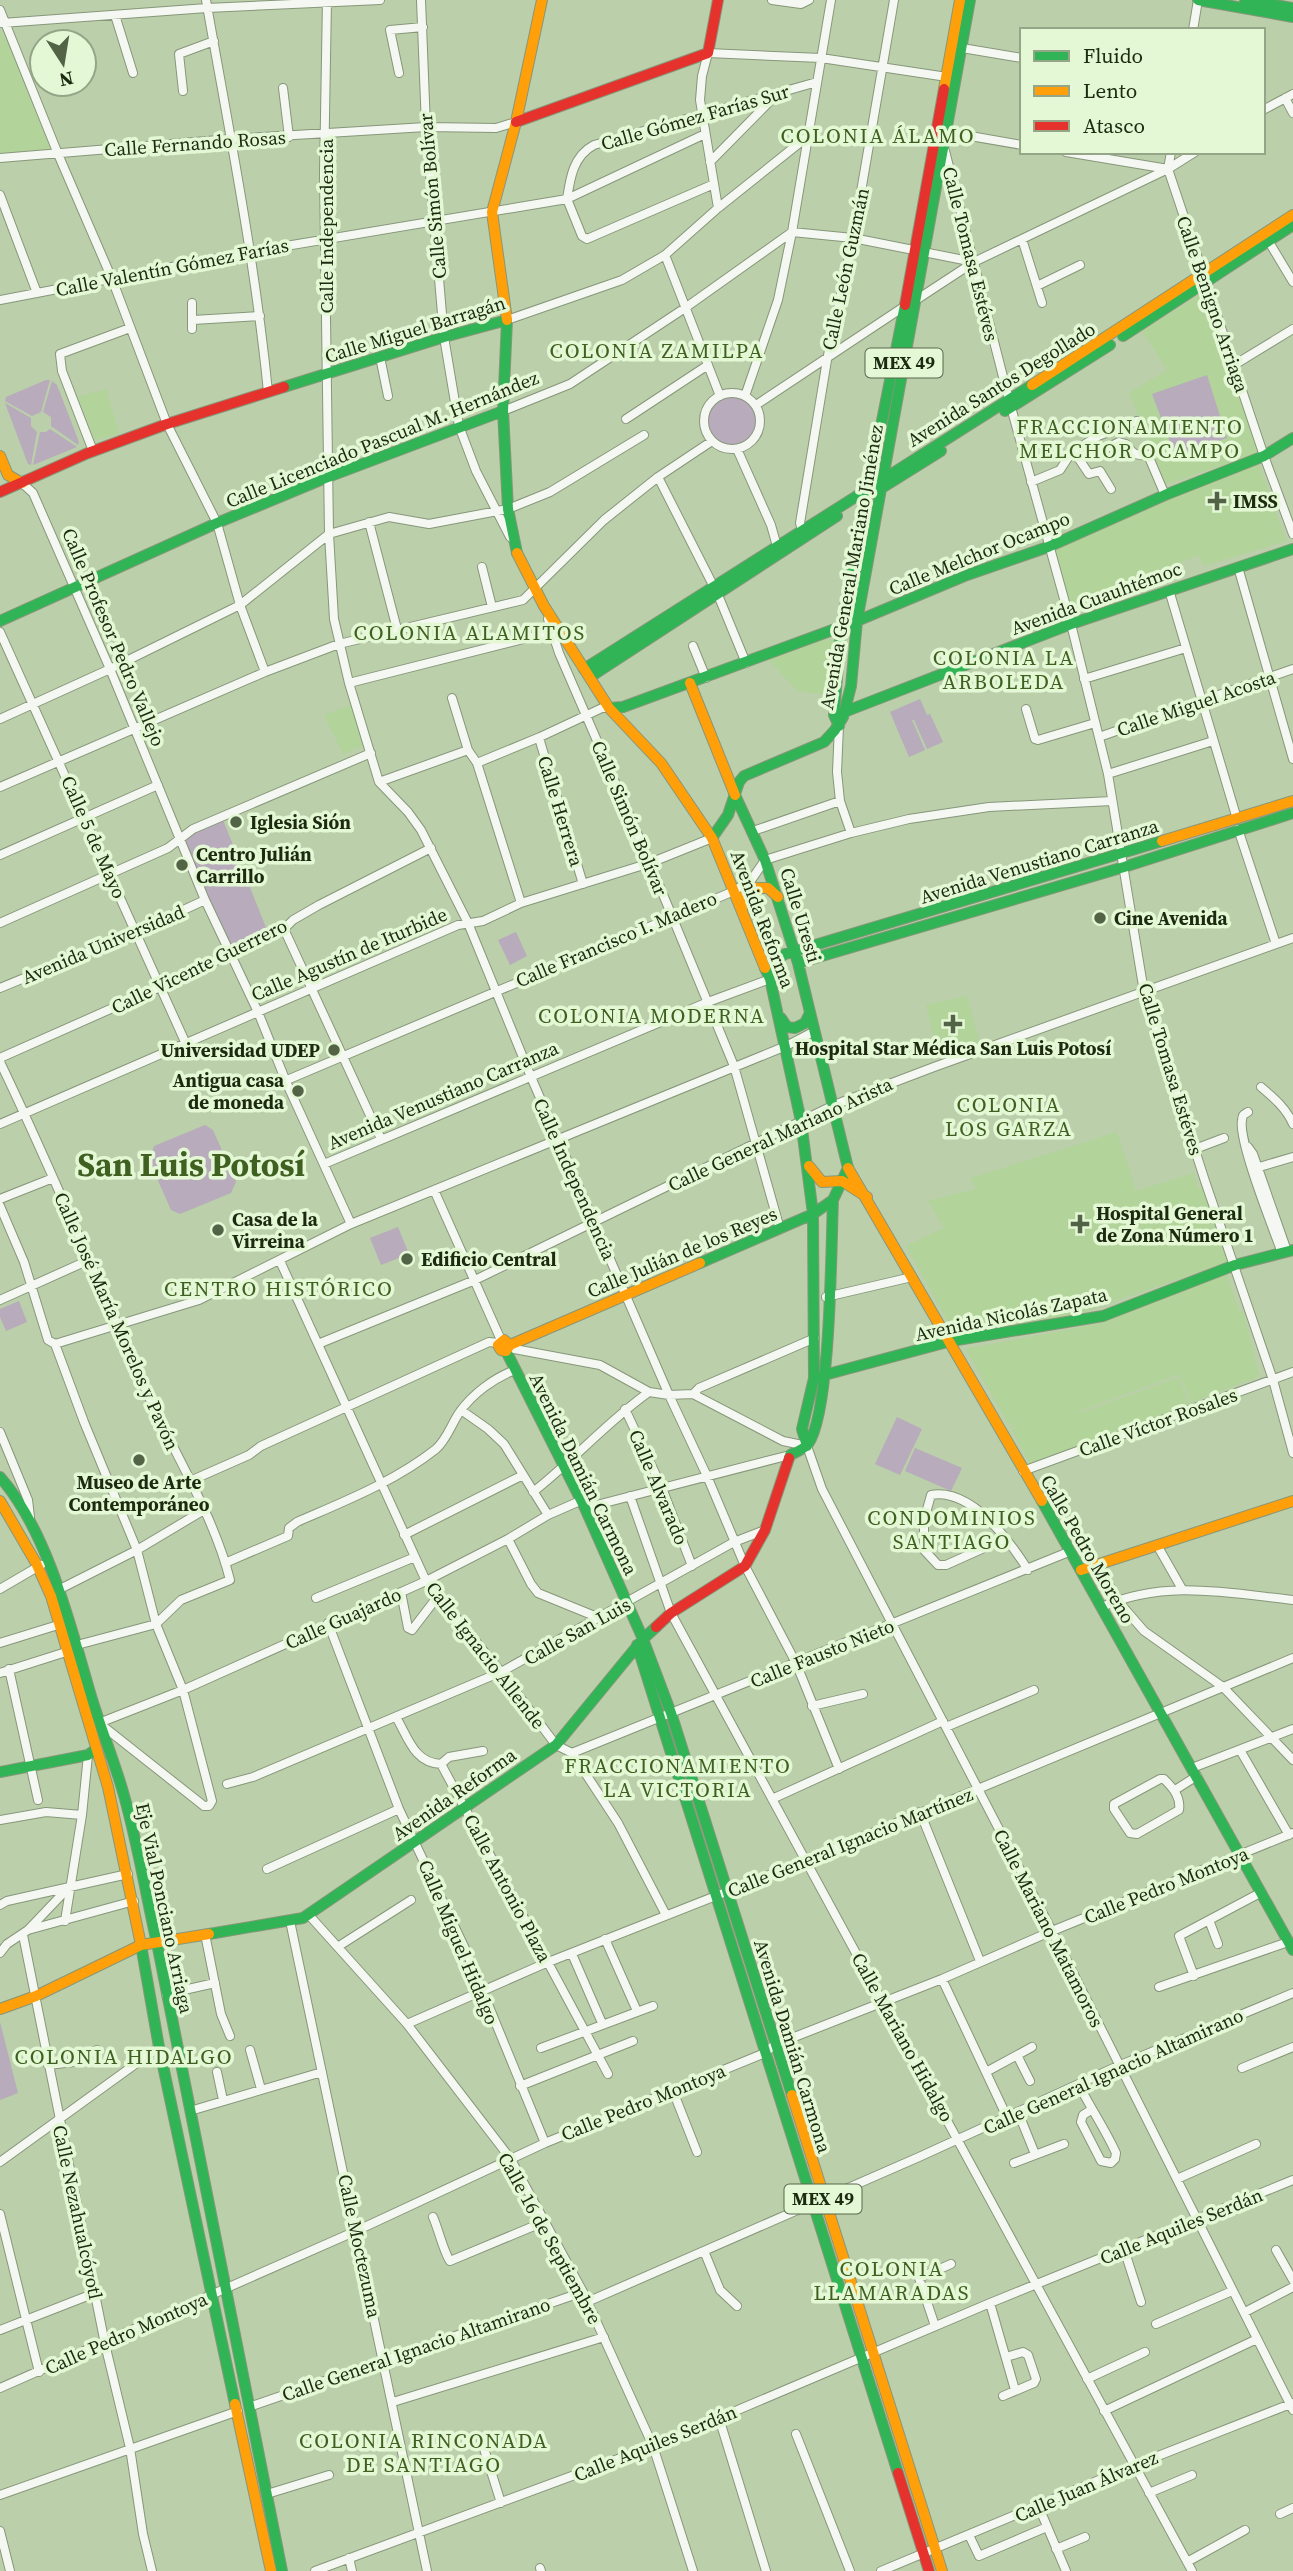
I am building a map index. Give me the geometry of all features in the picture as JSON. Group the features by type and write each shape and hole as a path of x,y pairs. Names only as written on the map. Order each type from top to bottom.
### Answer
{"main road":[{"path":"492,212 516,122 542,0"},
{"path":"516,122 708,53 718,0"},
{"name":"Avenida General Mariano Jiménez","path":"837,720 838,660 842,627 858,534 875,488 916,299 960,0"},
{"name":"Avenida General Mariano Jiménez","path":"837,720 846,713 875,488 905,307 921,251 944,149 970,0"},
{"path":"1198,0 1293,17"},
{"path":"1245,0 1293,8"},
{"name":"Avenida Reforma","path":"492,212 507,320 503,411 508,509 514,545 544,606 609,708 661,763 713,840 770,979 808,1162 815,1253 813,1297 819,1377"},
{"name":"Avenida Santos Degollado","path":"587,673 1205,279 1293,215"},
{"name":"Avenida Santos Degollado","path":"1266,237 1293,225"},
{"name":"Calle Miguel Barragán","path":"0,492 93,451 167,424 444,337 507,320"},
{"name":"Calle Licenciado Pascual M. Hernández","path":"0,621 216,523 328,477 503,411"},
{"name":"Calle Melchor Ocampo","path":"609,708 623,707 706,678 842,627 967,575 1048,547 1166,495 1264,456 1293,438"},
{"name":"Calle Profesor Pedro Vallejo","path":"0,456 8,475 22,483"},
{"name":"Avenida Cuauhtémoc","path":"846,713 1071,624 1293,549"},
{"path":"838,660 853,662"},
{"name":"Calle Uresti","path":"690,683 778,897 815,1031 848,1168"},
{"path":"713,840 726,819 739,782 744,776 824,742 837,720"},
{"name":"Avenida Venustiano Carranza","path":"796,958 1124,867 1293,801"},
{"name":"Avenida Venustiano Carranza","path":"796,958 1121,855 1238,824 1293,813"},
{"path":"713,840 726,825 746,819"},
{"path":"742,910 744,896 754,888 768,888 778,897"},
{"path":"770,979 770,968 777,958 788,953 796,958"},
{"path":"780,1018 787,1027 798,1028 807,1023 810,1013"},
{"path":"808,1162 822,1182 842,1181 867,1198"},
{"name":"Calle Julián de los Reyes","path":"505,1346 813,1214 833,1200 848,1168"},
{"name":"Calle Pedro Moreno","path":"848,1168 1071,1551 1291,1946"},
{"name":"Avenida Reforma","path":"807,1446 815,1429 833,1200"},
{"name":"Avenida Nicolás Zapata","path":"819,1377 951,1341 1103,1316 1235,1265 1287,1251"},
{"name":"Avenida Damián Carmona","path":"505,1346 583,1504 628,1608 688,1769 765,2053 818,2201 930,2552 942,2571"},
{"path":"790,1455 807,1446"},
{"name":"Avenida Reforma","path":"0,2009 36,1996 141,1945 290,1921 308,1914 416,1843 556,1745 640,1642 671,1613 745,1566 765,1530 790,1455"},
{"name":"Eje Vial Ponciano Arriaga","path":"0,1477 30,1523 92,1752 108,1787 134,1901 159,2047 214,2294 267,2494 282,2571"},
{"name":"Eje Vial Ponciano Arriaga","path":"0,1501 60,1589 99,1723 121,1784 157,1943 227,2288 271,2571"},
{"path":"1081,1570 1293,1502"},
{"name":"Avenida Damián Carmona","path":"666,1715 677,1772 774,2045 818,2201"},
{"path":"0,1772 92,1752"},
{"path":"677,1772 688,1769"},
{"name":"Avenida Damián Carmona","path":"929,2571 930,2552"}],"street":[{"path":"3,23 115,15 206,4 380,0"},
{"name":"Calle Simón Bolívar","path":"421,0 426,127 444,337 459,426 476,471 514,545"},
{"path":"772,0 801,4 809,0"},
{"path":"745,396 778,300 831,0"},
{"name":"Calle León Guzmán","path":"803,534 802,511 827,360 853,238 894,0"},
{"path":"1193,28 1198,0"},
{"name":"Calle Independencia","path":"327,1 324,239 330,584 339,644 349,683 379,782 408,812 432,848 468,923 593,1222 745,1566 796,1663 839,1769"},
{"path":"206,4 232,138 260,316 268,392"},
{"path":"0,10 3,23 112,279 167,424 216,523 240,605 265,672"},
{"path":"115,15 133,74"},
{"path":"399,73 390,30 422,27"},
{"path":"183,91 177,58 179,54 214,41"},
{"path":"962,48 1020,58"},
{"path":"718,208 700,100 708,53 821,58 947,77"},
{"name":"Calle Gómez Farías Sur","path":"567,199 571,171 588,148 817,82"},
{"path":"283,88 289,137"},
{"path":"710,162 778,93"},
{"path":"1265,109 1289,96 1293,113"},
{"path":"1265,102 1273,104"},
{"name":"Calle Fernando Rosas","path":"0,158 232,138 289,137 426,127 496,128 516,122"},
{"path":"947,132 1020,145"},
{"name":"Calle Valentín Gómez Farías","path":"0,300 250,252 567,199 705,134"},
{"name":"Calle Miguel Barragán","path":"507,320 622,280 665,255 718,208 807,137"},
{"name":"Calle Tomasa Estéves","path":"944,149 1048,547 1071,624 1108,774 1144,992 1273,1380 1293,1453"},
{"path":"1078,154 1168,169"},
{"name":"Calle Benigno Arriaga","path":"1171,154 1168,169 1264,456 1293,534"},
{"path":"756,405 974,262 1168,169 1192,154"},
{"path":"567,199 582,236 587,239 714,184"},
{"path":"0,195 37,292"},
{"path":"792,232 853,238 974,262"},
{"name":"Calle Licenciado Pascual M. Hernández","path":"503,411 570,384 685,308 792,232"},
{"path":"1266,237 1293,282"},
{"path":"1022,239 1042,303"},
{"path":"665,255 720,396"},
{"path":"1037,286 1080,265"},
{"path":"192,303 192,330"},
{"path":"192,320 260,316"},
{"path":"93,451 62,371 60,354 130,328"},
{"path":"1234,365 1293,329"},
{"path":"380,357 388,396"},
{"path":"626,419 708,365"},
{"path":"735,393 745,396 756,405 760,415 759,431 750,443 737,449 720,447 712,441 704,426 704,418 712,401 735,393"},
{"path":"1031,482 1060,470 1071,453 1098,436 1137,421"},
{"path":"1,717 110,669 240,605 329,534 389,517 429,524 508,509 550,492 644,435"},
{"path":"0,786 265,672 339,644 523,600 604,520 658,477 712,441"},
{"path":"1103,450 1119,442 1126,444 1132,453 1138,456 1148,455 1166,495"},
{"path":"737,449 771,525 778,551"},
{"path":"1071,453 1079,459 1089,474 1100,471 1111,489"},
{"path":"658,477 716,591 746,663"},
{"name":"Calle Profesor Pedro Vallejo","path":"22,483 33,493 135,727 205,900 258,1012 351,1224"},
{"path":"369,522 397,629"},
{"path":"482,567 492,607"},
{"path":"1238,567 1293,759"},
{"path":"1170,590 1213,741 1276,944"},
{"name":"Calle Simón Bolívar","path":"544,606 551,632 734,1066 780,1229"},
{"name":"Calle 5 de Mayo","path":"0,632 186,1044"},
{"path":"349,683 551,632"},
{"path":"693,646 706,678"},
{"path":"1084,679 1186,648"},
{"name":"Calle Miguel Acosta","path":"1099,737 1293,668"},
{"path":"452,698 468,750 477,763 521,903"},
{"name":"Calle Melchor Ocampo","path":"477,763 602,708 609,708"},
{"path":"1026,709 1035,739 1038,740 1095,723"},
{"name":"Avenida General Mariano Jiménez","path":"837,720 840,801 851,833"},
{"name":"Calle Herrera","path":"539,738 583,884"},
{"path":"1108,774 1213,741"},
{"path":"379,782 468,750"},
{"path":"0,923 168,848 202,825 371,753"},
{"path":"0,855 158,785"},
{"path":"753,831 840,801"},
{"path":"765,860 851,833 909,819 989,807 1112,801"},
{"name":"Calle Agustín de Iturbide","path":"0,1124 458,925 483,921 521,903 650,863 713,840"},
{"name":"Calle Vicente Guerrero","path":"0,1060 284,929 293,920 319,905 432,848"},
{"name":"Calle Francisco I. Madero","path":"287,1080 734,891 752,879 765,860"},
{"name":"Avenida Universidad","path":"0,988 136,932 205,900"},
{"path":"284,929 381,1139"},
{"name":"Calle General Mariano Arista","path":"318,1344 475,1280 834,1105 1293,938"},
{"name":"Avenida Venustiano Carranza","path":"324,1164 708,1002 770,979"},
{"path":"55,1344 199,1300 351,1224 786,1046 815,1031"},
{"name":"Calle José María Morelos y Pavón","path":"0,1060 166,1433 204,1510 230,1580 181,1600 156,1624"},
{"path":"1261,1087 1289,1114 1293,1124"},
{"path":"1248,1112 1243,1115 1241,1123 1246,1145 1287,1251"},
{"path":"1195,1149 1224,1138"},
{"path":"1255,1168 1293,1157"},
{"path":"0,1199 54,1178"},
{"name":"Avenida Damián Carmona","path":"434,1190 505,1346"},
{"path":"0,1206 32,1286 33,1297 48,1339 55,1344 136,1550 156,1624 183,1690 212,1801 204,1806 99,1723"},
{"path":"0,1300 89,1260"},
{"name":"Calle Ignacio Allende","path":"280,1261 426,1581 501,1672 556,1745 572,1753"},
{"path":"813,1297 912,1277"},
{"name":"Calle Julián de los Reyes","path":"190,1481 489,1342 505,1346"},
{"path":"693,1394 699,1388 815,1342"},
{"path":"505,1346 600,1365 649,1392 693,1394 783,1441 807,1446"},
{"path":"225,1563 288,1536 289,1528 297,1522 383,1485 443,1442 461,1410 482,1389 502,1375 515,1370"},
{"name":"Calle Víctor Rosales","path":"1023,1471 1293,1372"},
{"path":"533,1492 564,1468 625,1409 649,1392"},
{"name":"Calle Alvarado","path":"625,1409 662,1488 692,1566"},
{"path":"461,1410 504,1444 548,1515"},
{"path":"0,1432 28,1500 30,1523"},
{"name":"Calle Mariano Matamoros","path":"807,1446 822,1489 1052,1931 1292,2406"},
{"name":"Calle Guajardo","path":"99,1723 183,1690 426,1581 548,1515 583,1504 630,1496 790,1455"},
{"path":"404,1535 523,1475"},
{"path":"1004,1539 946,1566 938,1565 924,1550 924,1520 931,1495 942,1493 982,1511 1004,1539 1028,1570"},
{"name":"Calle Mariano Hidalgo","path":"630,1496 671,1613 1192,2571"},
{"path":"60,1589 136,1550 204,1510"},
{"name":"Calle San Luis","path":"227,1784 253,1777 501,1672 597,1617 628,1608 734,1542 765,1530"},
{"path":"508,1539 531,1584 538,1592 597,1617"},
{"path":"1157,1545 1182,1589"},
{"name":"Calle Fausto Nieto","path":"572,1753 1071,1551"},
{"path":"316,1598 415,1557"},
{"path":"0,1589 42,1564"},
{"path":"1098,1564 1117,1600 1144,1631 1223,1687 1293,1760"},
{"path":"1102,1607 1117,1600 1158,1590 1182,1589 1293,1600"},
{"path":"401,1592 408,1628 412,1630 438,1596"},
{"name":"Calle Miguel Hidalgo","path":"328,1623 399,1809 481,1991 545,2143"},
{"path":"77,1645 156,1624"},
{"path":"0,1643 58,1625"},
{"path":"0,1673 66,1652"},
{"name":"Calle General Ignacio Martínez","path":"407,2024 604,1939 807,1860 1293,1658"},
{"path":"9,1669 38,1800"},
{"path":"772,1799 945,1724 1034,1690"},
{"path":"812,1706 863,1694"},
{"name":"Calle Antonio Plaza","path":"396,1717 420,1759 431,1764 441,1764 608,2074"},
{"path":"1175,1790 1194,1772 1293,1729"},
{"path":"1240,1750 1291,1834"},
{"path":"441,1764 449,1757 484,1751"},
{"path":"65,1921 92,1752"},
{"path":"572,1753 618,1823 666,1915"},
{"path":"1160,1779 1164,1779 1175,1790 1180,1805 1178,1810 1137,1834 1130,1833 1114,1809 1114,1804 1160,1779"},
{"path":"267,1869 399,1809"},
{"path":"0,1820 46,1812 82,1815"},
{"path":"920,1812 980,1961"},
{"name":"Calle Pedro Montoya","path":"0,2388 356,2231 509,2158 765,2053 774,2045 942,1979 1052,1931 1291,1834"},
{"path":"0,1905 7,1901 128,1874"},
{"path":"0,1953 7,1944 25,1932 70,1886"},
{"path":"1194,1976 1179,1936 1260,1893"},
{"path":"339,1946 411,1900"},
{"path":"25,1932 134,1901"},
{"name":"Calle 16 de Septiembre","path":"308,1914 407,2024 509,2158 546,2221 583,2292 653,2446 693,2571"},
{"path":"1209,1920 1218,1944"},
{"name":"Calle Moctezuma","path":"290,1921 385,2361 427,2571"},
{"name":"Calle Nezahualcóyotl","path":"25,1932 48,2065 105,2343 130,2448 143,2534 152,2571"},
{"path":"205,1934 221,2014 230,2036"},
{"path":"604,1939 638,2011"},
{"path":"1159,1987 1291,1946"},
{"path":"572,1954 602,2023"},
{"path":"942,1979 1007,2117"},
{"path":"166,1994 215,1983"},
{"name":"Calle General Ignacio Altamirano","path":"587,2302 1118,2066 1293,1993"},
{"path":"541,2048 653,2006"},
{"path":"520,2086 633,2041"},
{"path":"0,2162 159,2047"},
{"path":"1242,2068 1293,2047"},
{"path":"986,2072 1032,2048"},
{"path":"48,2065 74,2062 97,2050"},
{"path":"250,2050 261,2089"},
{"path":"1017,2055 1030,2081"},
{"path":"217,2072 223,2101"},
{"path":"190,2111 323,2072"},
{"path":"1079,2085 1116,2153 1115,2160 1111,2163 1101,2161 1081,2122 1083,2115 1091,2110"},
{"path":"673,2091 697,2152"},
{"path":"1018,2112 1035,2154"},
{"path":"1014,2163 1064,2144"},
{"path":"1177,2179 1255,2144"},
{"name":"Calle Aquiles Serdán","path":"315,2571 653,2446 990,2303 1293,2180"},
{"path":"0,2214 39,2372"},
{"path":"433,2217 448,2259 454,2260 546,2221"},
{"path":"1124,2249 1141,2302"},
{"path":"1276,2250 1293,2280"},
{"path":"704,2251 720,2290 737,2306"},
{"path":"935,2326 919,2278 951,2264"},
{"path":"1245,2312 1293,2287"},
{"path":"1156,2324 1232,2291"},
{"name":"Calle General Ignacio Altamirano","path":"0,2495 583,2292"},
{"path":"0,2330 95,2293"},
{"path":"990,2303 1014,2390"},
{"path":"393,2402 604,2337"},
{"path":"1104,2410 1257,2339"},
{"path":"1003,2396 1034,2383 1037,2379 1028,2355 1023,2352 1006,2357"},
{"path":"1087,2379 1145,2352"},
{"name":"Calle Juan Álvarez","path":"881,2571 1135,2465 1292,2406"},
{"path":"719,2418 766,2571"},
{"path":"796,2434 850,2571"},
{"path":"481,2439 501,2503"},
{"path":"267,2494 329,2475"},
{"path":"1149,2493 1192,2475"},
{"path":"1038,2505 1066,2571"},
{"path":"1280,2514 1293,2508"},
{"path":"969,2535 979,2556 1047,2527"},
{"path":"1187,2561 1245,2530"},
{"path":"0,2531 10,2571"},
{"path":"1056,2549 1085,2537"},
{"path":"349,2558 352,2571"}],"shaded area":[{"path":"0,31 7,40 50,149 0,153"},
{"path":"1199,295 1205,297 1259,453 1166,484 1129,393 1167,370 1142,331"},
{"path":"1207,375 1227,438 1175,455 1152,394"},
{"path":"50,380 41,412 32,416 5,401 6,397"},
{"path":"52,381 57,385 78,445 51,426 51,417 43,412"},
{"path":"106,389 119,434 95,440 78,397"},
{"path":"731,396 748,404 756,421 748,438 731,446 714,438 706,421 714,404"},
{"path":"5,403 31,418 31,426 37,432 31,465 28,464"},
{"path":"50,429 77,447 33,465 40,432"},
{"name":"IMSS","path":"1258,462 1286,541 1203,566 1199,555 1117,586 1116,592 1073,613 1053,547"},
{"path":"829,638 835,643 826,695 797,691 769,660"},
{"path":"920,699 943,742 927,749 912,720 925,750 909,757 890,712"},
{"path":"351,705 364,745 343,754 324,715"},
{"path":"223,820 267,930 265,934 234,948 229,945 182,839"},
{"path":"516,932 527,956 510,965 498,940"},
{"name":"Hospital Star Médica San Luis Potosí","path":"967,996 980,1043 938,1055 926,1005"},
{"path":"205,1125 213,1130 236,1182 231,1193 180,1214 171,1210 149,1160 154,1146"},
{"name":"Hospital General de Zona Número 1","path":"1117,1132 1136,1191 1194,1173 1198,1189 1202,1187 1227,1262 1047,1325 1044,1319 955,1334 906,1246 944,1228 928,1201 976,1189 971,1178"},
{"path":"398,1227 409,1254 381,1265 370,1238"},
{"path":"1227,1274 1239,1312 1243,1311 1259,1376 1191,1403 1180,1374 1080,1411 1081,1413 1179,1377 1189,1404 1030,1464 1010,1426 1025,1421 1009,1425 966,1349 1098,1324"},
{"path":"19,1301 27,1322 6,1331 0,1317 0,1309"},
{"path":"897,1417 922,1429 900,1475 875,1464"},
{"path":"915,1448 962,1468 951,1491 905,1471"},
{"path":"0,2022 18,2093 0,2100"}],"traffic: fast":[{"path":"712,838 728,815 739,782 744,776 824,742 843,717 851,686 857,621 970,0"},
{"path":"1198,0 1293,17"},
{"path":"1245,0 1293,8"},
{"path":"1123,336 1293,225"},
{"path":"839,726 834,715 841,627 905,305"},
{"path":"284,387 507,320 503,411 508,509 517,553"},
{"path":"1005,411 1110,345"},
{"path":"584,669 1032,385"},
{"path":"0,621 217,523 328,477 503,411"},
{"path":"609,708 623,707 857,621 967,575 1048,547 1165,495 1264,456 1293,438"},
{"path":"877,491 941,451"},
{"path":"590,677 837,516"},
{"path":"839,714 1071,624 1293,549"},
{"path":"735,795 765,860 798,963 848,1168 833,1200 813,1214"},
{"path":"798,963 1124,867 1293,813"},
{"path":"770,975 774,962 785,954 1162,841"},
{"path":"765,968 770,979 801,1121 813,1214 814,1378 802,1429 807,1446"},
{"path":"781,1018 787,1027 795,1028 805,1023 810,1013"},
{"path":"789,1458 808,1444 816,1427 821,1399 828,1328 833,1200"},
{"path":"700,1263 813,1214"},
{"path":"817,1377 951,1341 1103,1316 1235,1265 1293,1250"},
{"path":"506,1351 585,1508 643,1639"},
{"path":"0,1477 32,1524 56,1581 126,1801 157,1943"},
{"path":"1042,1501 1293,1950"},
{"path":"209,1934 303,1918 556,1745 643,1639 656,1627"},
{"path":"643,1639 671,1713 792,2095"},
{"path":"637,1645 898,2473"},
{"path":"0,1772 88,1755 95,1750"},
{"path":"157,1943 282,2571"},
{"path":"141,1945 159,2047 235,2404"}],"traffic: slow":[{"path":"507,320 492,212 516,122 542,0"},
{"path":"944,89 960,0"},
{"path":"1032,385 1293,215"},
{"path":"0,456 8,475 22,483"},
{"path":"517,553 544,606 609,708 661,763 712,838 765,968"},
{"path":"690,683 735,795"},
{"path":"1162,841 1293,801"},
{"path":"742,910 744,896 754,888 768,888 778,897"},
{"path":"809,1166 822,1182 842,1181 867,1197"},
{"path":"848,1168 1042,1501"},
{"path":"510,1345 504,1340 498,1345 501,1350 506,1351 510,1345 700,1263"},
{"path":"0,1501 36,1563 51,1596 108,1787 141,1945"},
{"path":"1081,1570 1293,1501"},
{"path":"0,2009 36,1996 141,1945 209,1934"},
{"path":"792,2095 942,2571"},
{"path":"235,2404 271,2571"}],"traffic: jam":[{"path":"516,122 708,53 718,0"},
{"path":"905,305 944,89"},
{"path":"0,492 88,453 167,424 284,387"},
{"path":"656,1627 671,1613 745,1566 765,1530 789,1458"},
{"path":"898,2473 929,2571"}],"place":[{"name":"IMSS","path":"1217,501"},
{"name":"Iglesia Sión","path":"236,822"},
{"name":"Centro Julián Carrillo","path":"182,865"},
{"name":"Cine Avenida","path":"1100,918"},
{"name":"Hospital Star Médica San Luis Potosí","path":"953,1024"},
{"name":"Universidad UDEP","path":"334,1050"},
{"name":"Antigua casa de moneda","path":"298,1091"},
{"name":"Hospital General de Zona Número 1","path":"1080,1224"},
{"name":"Casa de la Virreina","path":"218,1230"},
{"name":"Edificio Central","path":"407,1259"},
{"name":"Museo de Arte Contemporáneo","path":"139,1460"}],"district":[{"name":"COLONIA ÁLAMO","path":"878,136"},
{"name":"COLONIA ZAMILPA","path":"657,351"},
{"name":"FRACCIONAMIENTO MELCHOR OCAMPO","path":"1130,439"},
{"name":"COLONIA ALAMITOS","path":"470,633"},
{"name":"COLONIA LA ARBOLEDA","path":"1004,670"},
{"name":"COLONIA MODERNA","path":"652,1016"},
{"name":"COLONIA LOS GARZA","path":"1009,1117"},
{"name":"San Luis Potosí","path":"191,1164"},
{"name":"CENTRO HISTÓRICO","path":"279,1289"},
{"name":"CONDOMINIOS SANTIAGO","path":"952,1530"},
{"name":"FRACCIONAMIENTO LA VICTORIA","path":"678,1778"},
{"name":"COLONIA HIDALGO","path":"124,2057"},
{"name":"COLONIA LLAMARADAS","path":"892,2281"},
{"name":"COLONIA RINCONADA DE SANTIAGO","path":"424,2453"}]}
